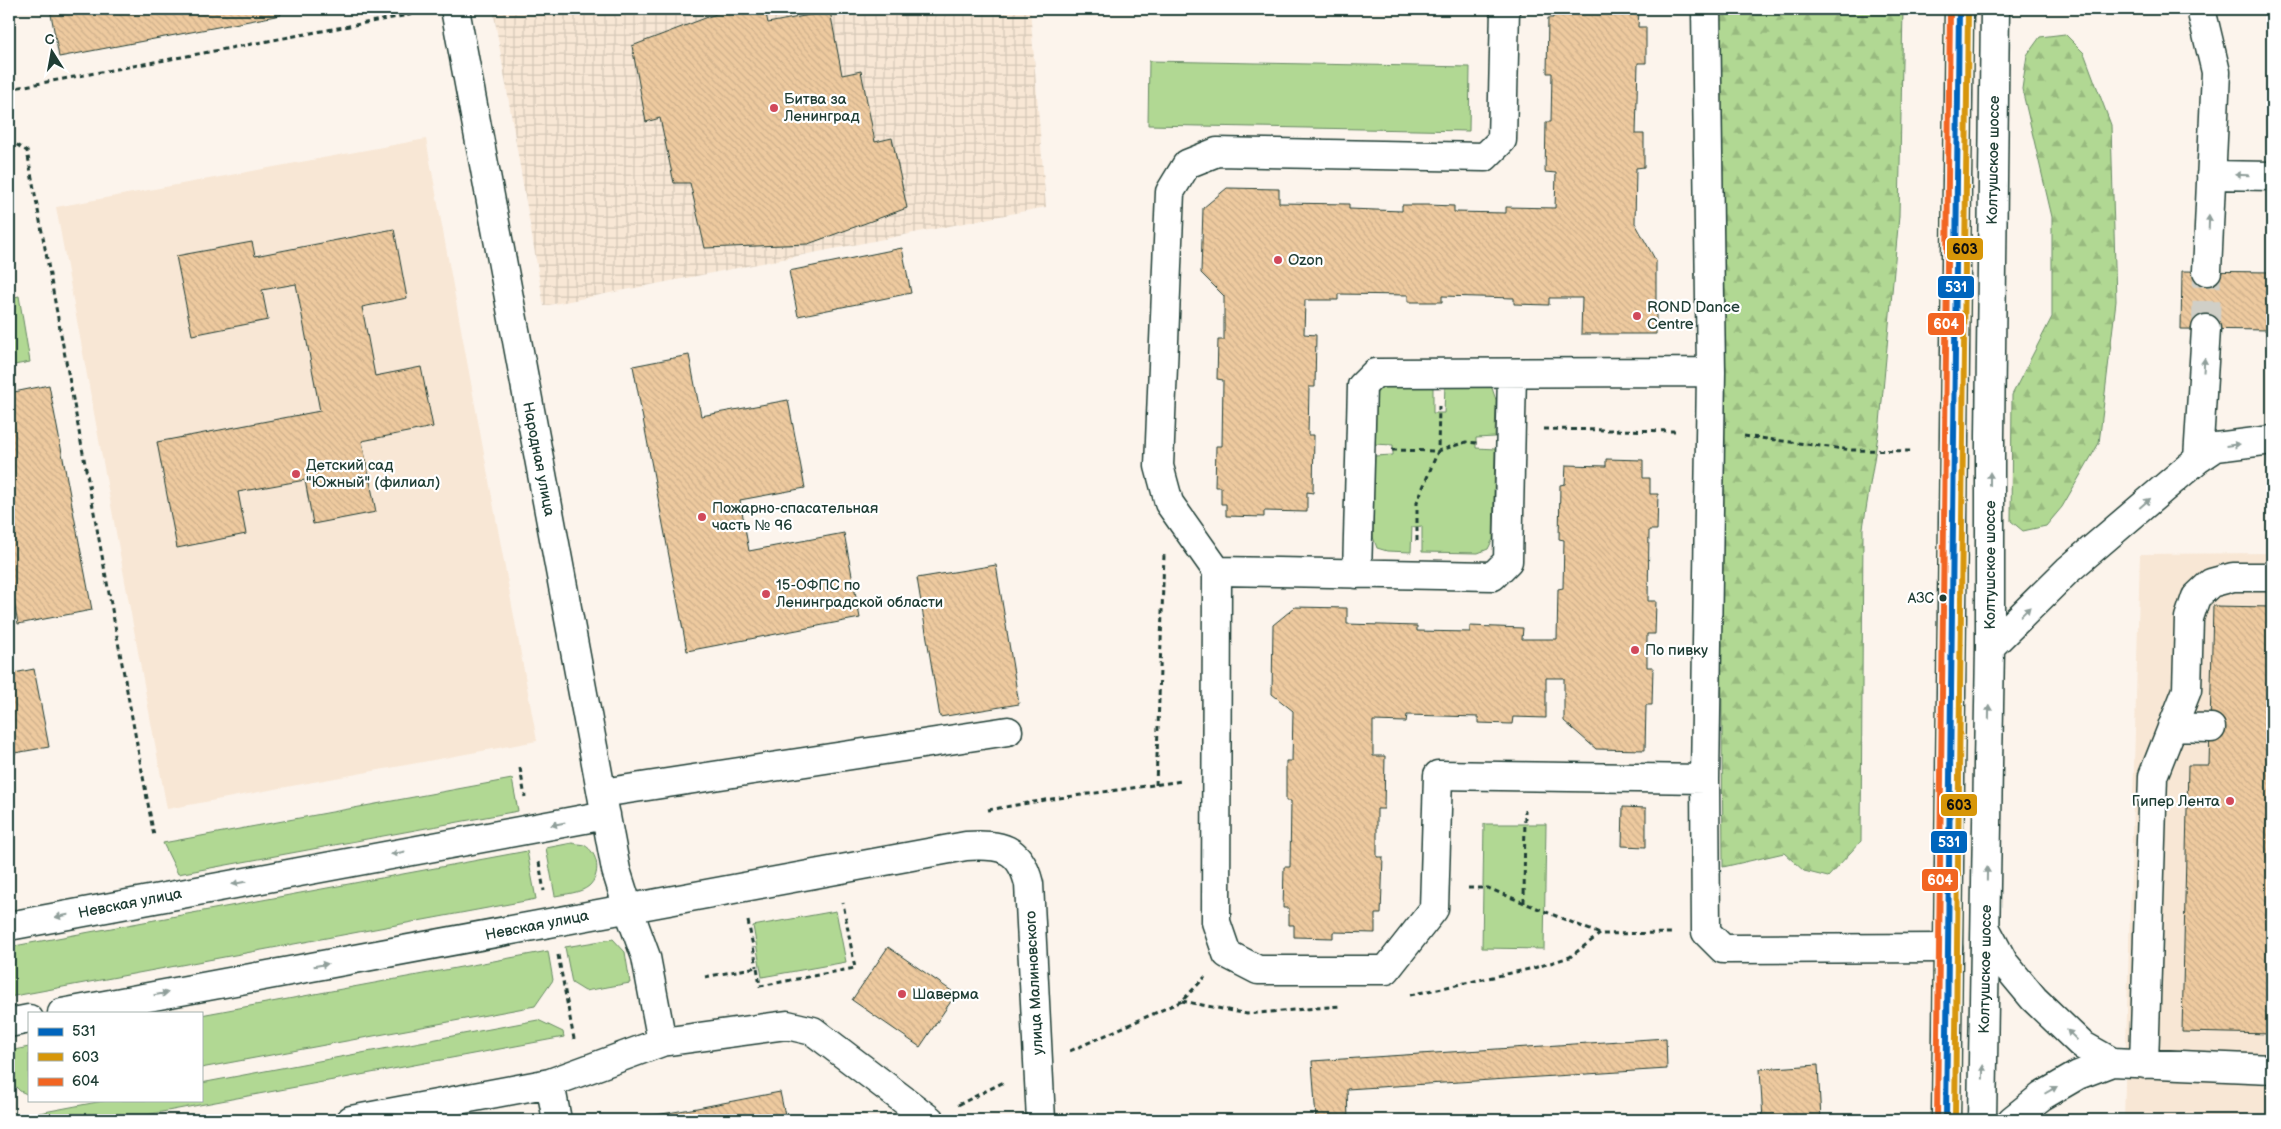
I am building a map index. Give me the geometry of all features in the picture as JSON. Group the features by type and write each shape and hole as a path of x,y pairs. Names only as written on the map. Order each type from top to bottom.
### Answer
{"main road":[{"path":"1946,1120 1959,9"}],"street":[{"name":"Народная улица","path":"455,9 616,870 646,957 662,1042"},
{"path":"1505,9 1502,140 1485,157 1217,152 1187,164 1170,192 1159,466 1169,503 1217,571 1218,776 1216,922 1227,954 1258,970 1386,970 1434,910 1438,775 1705,779"},
{"path":"1706,9 1711,372 1705,779 1706,932 1722,949 1948,948"},
{"name":"Колтушское шоссе","path":"1982,1120 1990,647 1990,427 1995,9"},
{"path":"2201,9 2216,72 2207,271"},
{"path":"2211,175 2272,176"},
{"path":"2198,459 2206,329"},
{"path":"1357,574 1362,386 1375,373 1711,372"},
{"path":"1217,571 1493,576 1508,561 1512,373"},
{"path":"1990,647 2068,570 2198,459 2216,447 2272,440"},
{"path":"2144,1064 2153,776 2187,690 2189,618 2196,596 2211,583 2233,577 2272,577"},
{"path":"2172,726 2211,728"},
{"name":"Невская улица","path":"9,926 604,804 1008,732"},
{"name":"Невская улица","path":"67,1012 966,846 988,845 1012,851"},
{"name":"улица Малиновского","path":"1012,851 1025,866 1030,884 1041,1120"},
{"path":"1986,929 2004,963 2034,999 2082,1045 2112,1062"},
{"path":"9,1023 28,1019"},
{"path":"351,1120 550,1083 662,1042 787,1025 813,1032 930,1119"},
{"path":"2012,1120 2042,1096 2078,1075 2112,1062 2272,1070"},
{"path":"550,1083 557,1120"}],"path":[{"path":"9,89 419,13"},
{"path":"9,140 26,150 154,836"},
{"path":"1416,574 1418,502 1438,451 1439,373"},
{"path":"1360,450 1438,451 1466,442 1511,436 1710,431 1852,450 1912,451"},
{"path":"1156,784 1164,541 1169,503"},
{"path":"520,768 526,801"},
{"path":"987,810 1218,776"},
{"path":"1524,903 1526,777"},
{"path":"538,859 545,898"},
{"path":"1435,888 1488,888 1600,934 1706,932"},
{"path":"757,918 748,920 760,986 856,968 843,902 834,904"},
{"path":"556,949 580,1072"},
{"path":"930,1119 1038,1065 1182,1001 1227,954"},
{"path":"705,977 757,967"}],"shaded area":[{"name":"Битва за Ленинград","path":"493,9 1030,9 1046,207 544,306"},
{"name":"Детский сад \"Южный\" (филиал)","path":"426,139 537,741 167,809 56,207"},
{"path":"2272,553 2272,1120 2124,1120 2140,554"}],"green space":[{"path":"1717,9 1903,9 1899,216 1880,423 1863,528 1861,841 1828,877 1804,871 1784,853 1723,867"},
{"path":"2065,34 2084,53 2111,125 2116,301 2099,443 2062,507 2046,526 2023,531 2011,521 2012,395 2052,317 2052,217 2022,89 2027,55 2040,37"},
{"path":"1149,61 1470,67 1469,131 1148,125"},
{"path":"19,296 30,362 9,366 9,298"},
{"path":"1433,383 1433,413 1444,413 1445,383 1482,384 1492,388 1496,400 1495,437 1476,438 1476,448 1495,449 1493,539 1488,549 1478,553 1422,552 1422,526 1412,527 1411,552 1387,551 1377,548 1373,537 1374,456 1393,455 1393,445 1374,444 1375,397 1380,386"},
{"path":"512,779 518,811 178,874 163,843"},
{"path":"1484,824 1546,824 1544,949 1482,948"},
{"path":"572,843 584,845 593,853 597,870 593,881 586,888 573,893 555,896 546,848"},
{"path":"527,851 536,899 9,997 9,947"},
{"path":"836,911 846,962 762,977 753,926"},
{"path":"613,939 625,952 630,983 585,991 572,983 565,947"},
{"path":"548,951 553,980 535,1006 202,1068 202,1015"},
{"path":"538,1020 563,1032 564,1037 119,1120 34,1120 39,1113 97,1102 202,1102 202,1083"},
{"path":"28,1047 28,1095 20,1091 9,1080 9,1051"}],"building":[{"path":"50,9 280,9 281,15 59,57"},
{"path":"729,9 765,9 768,23 830,11 842,75 861,71 875,142 892,138 907,208 808,244 705,248 690,183 674,183 660,118 646,122 632,46"},
{"path":"1553,9 1639,10 1638,27 1646,27 1646,63 1638,63 1636,134 1644,134 1644,167 1636,168 1635,223 1656,261 1656,334 1581,334 1582,298 1549,298 1549,305 1514,304 1514,298 1442,296 1442,302 1408,302 1408,295 1338,294 1338,300 1305,300 1304,334 1316,335 1315,387 1309,387 1308,435 1314,435 1313,493 1307,492 1307,512 1264,511 1264,517 1226,516 1226,504 1221,504 1221,487 1215,487 1216,446 1222,446 1223,380 1217,379 1218,340 1224,340 1224,296 1201,273 1203,208 1227,188 1279,189 1279,203 1349,204 1349,209 1402,211 1402,205 1428,205 1454,206 1454,212 1506,213 1506,207 1555,208 1556,173 1545,172 1546,122 1551,122 1552,73 1547,73 1548,18 1553,18"},
{"path":"394,229 407,298 362,307 375,376 421,367 433,427 362,441 376,512 313,524 305,480 238,492 246,534 177,548 157,442 320,411 296,284 262,290 268,320 192,335 176,256 252,242 255,256"},
{"path":"902,248 911,293 798,316 789,271"},
{"path":"2182,271 2272,272 2272,330 2181,329"},
{"name":"Пожарно-спасательная часть № 96","path":"689,355 701,416 788,400 805,488 740,500 749,551 844,533 860,618 687,651 633,366"},
{"path":"49,385 92,610 18,624 9,574 9,393"},
{"path":"1606,459 1643,460 1643,478 1650,478 1650,494 1658,494 1657,530 1649,530 1648,601 1656,601 1655,634 1647,634 1647,667 1653,667 1652,705 1646,705 1645,750 1596,749 1564,721 1564,678 1546,678 1546,718 1513,717 1512,724 1478,723 1478,717 1407,715 1406,722 1373,721 1373,756 1385,756 1384,809 1377,809 1377,857 1383,857 1381,914 1375,914 1375,933 1333,932 1333,938 1294,937 1294,925 1289,925 1289,908 1283,908 1284,867 1290,867 1291,801 1286,801 1286,761 1292,761 1293,711 1272,694 1273,625 1295,607 1347,608 1347,624 1417,626 1417,631 1470,632 1470,626 1523,628 1522,639 1557,639 1558,589 1563,588 1564,540 1559,539 1560,485 1565,484 1566,465 1606,466"},
{"path":"996,565 1019,704 940,717 917,578"},
{"name":"Гипер Лента","path":"2213,606 2272,607 2272,1034 2182,1032 2188,765 2209,765"},
{"path":"34,669 49,747 9,754 9,674"},
{"path":"1623,807 1646,808 1646,847 1622,846"},
{"path":"888,947 956,994 920,1047 852,1000"},
{"path":"1666,1038 1667,1069 1347,1089 1348,1120 1316,1120 1312,1061"},
{"path":"1818,1065 1821,1120 1763,1120 1760,1069"},
{"path":"780,1092 786,1120 627,1120 697,1108"}],"tunnel":[{"path":"2206,329 2207,271"}],"transit line":[{"name":"604","path":"1937,1120 1950,9"},
{"name":"531","path":"1946,1120 1959,9"},
{"name":"603","path":"1955,1120 1968,9"}],"place":[{"name":"Битва за Ленинград","path":"774,108"},
{"name":"Ozon","path":"1278,260"},
{"name":"ROND Dance Centre","path":"1637,316"},
{"name":"Детский сад \"Южный\" (филиал)","path":"296,474"},
{"name":"Пожарно-спасательная часть № 96","path":"702,517"},
{"name":"15-ОФПС по Ленинградской области","path":"766,594"},
{"name":"АЗС","path":"1943,598"},
{"name":"По пивку","path":"1635,650"},
{"name":"Гипер Лента","path":"2230,801"},
{"name":"Шаверма","path":"902,994"}]}
